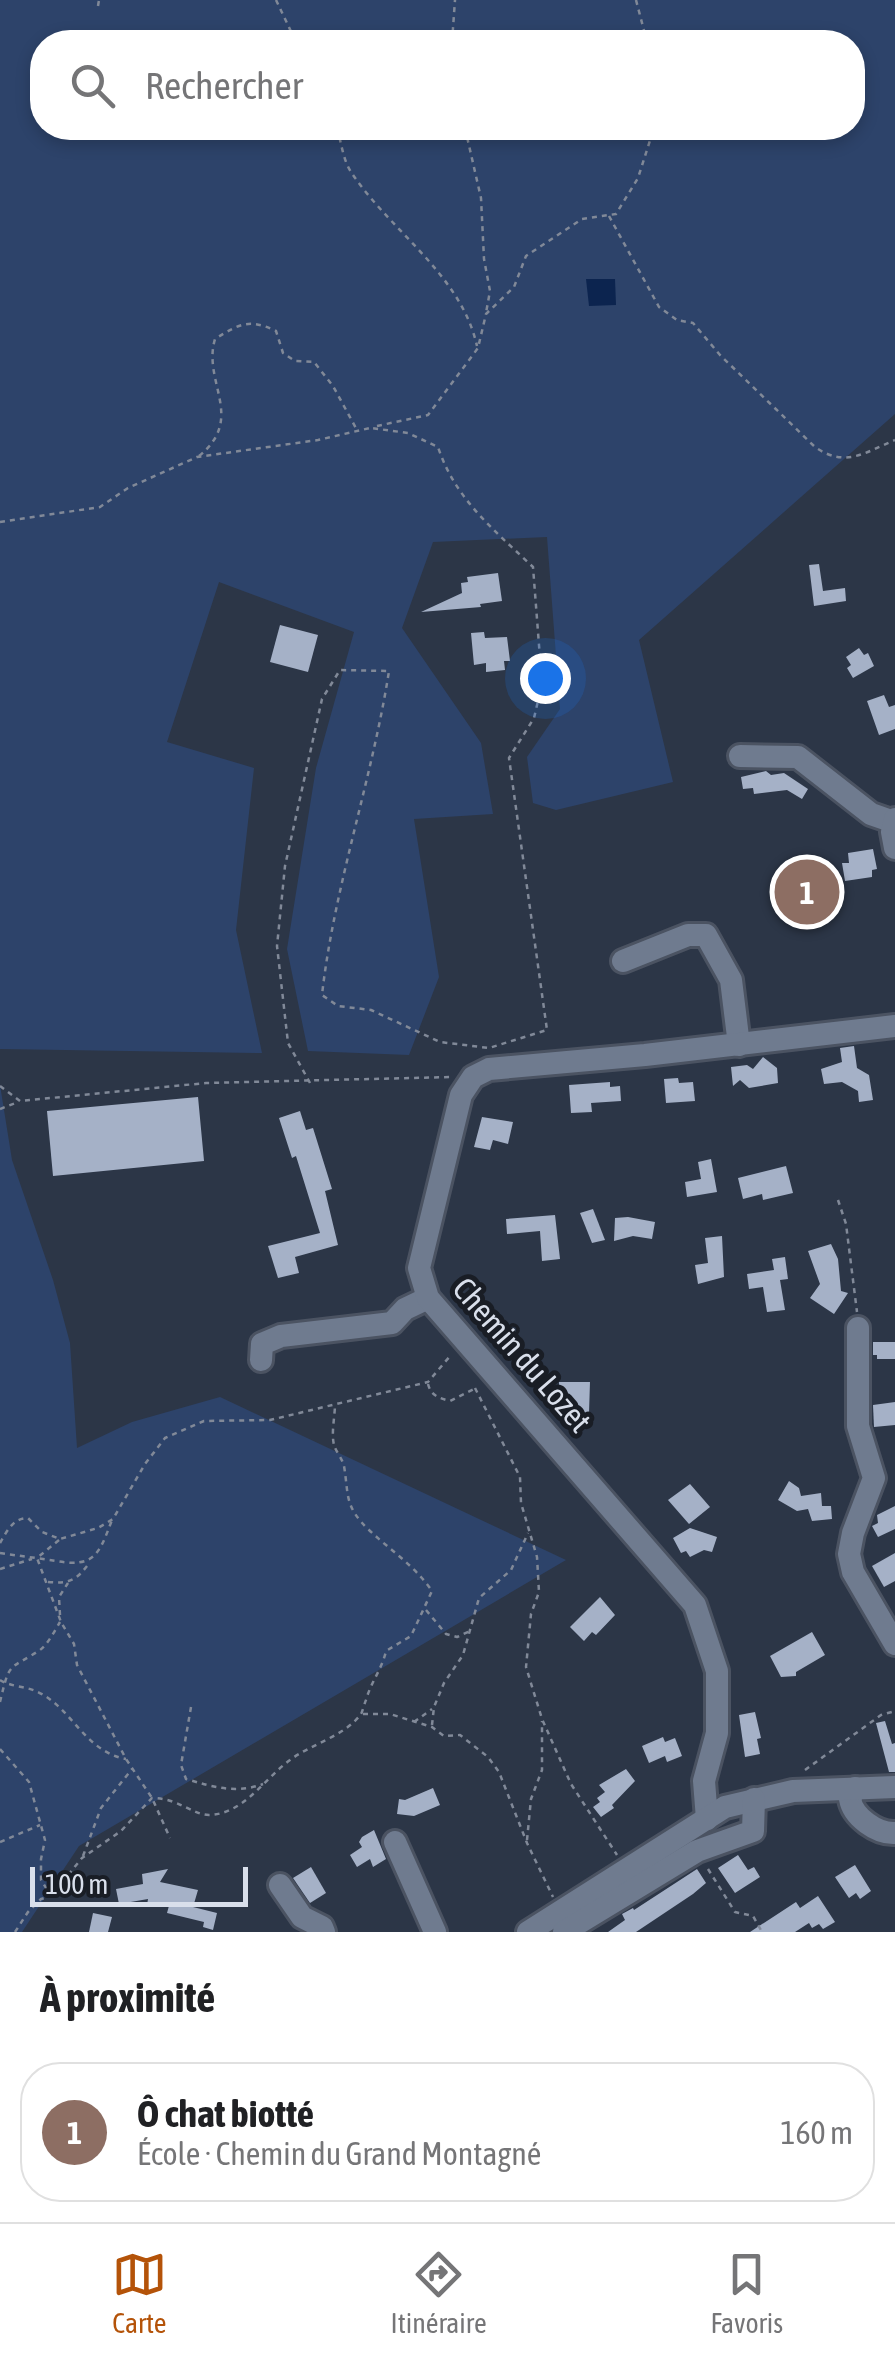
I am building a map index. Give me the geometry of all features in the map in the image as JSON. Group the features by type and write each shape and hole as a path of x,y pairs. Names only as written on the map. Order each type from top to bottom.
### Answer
{"street":[{"path":"740,756 798,757 872,814 894,821 895,848"},
{"path":"623,961 688,935 706,934 732,980 738,1045"},
{"path":"473,1077 503,1066 895,1026"},
{"name":"Chemin du Lozet","path":"473,1077 462,1094 452,1125 419,1268 428,1298 696,1605 718,1672 717,1733 704,1782 707,1819"},
{"path":"261,1360 262,1344 281,1336 392,1323 405,1308 428,1298"},
{"path":"858,1328 858,1426 874,1478 853,1532 850,1554 854,1572 895,1644"},
{"path":"754,1804 895,1788"},
{"path":"562,1922 626,1869 707,1819 726,1818 792,1791 895,1798"},
{"path":"852,1794 854,1812 880,1831 895,1833"},
{"path":"528,1932 562,1922 697,1851 753,1831 754,1804"},
{"path":"396,1842 435,1932"},
{"path":"296,1932 273,1887 302,1917 324,1932"}],"path":[{"path":"98,6 99,0"},
{"path":"276,0 290,30"},
{"path":"453,30 455,0"},
{"path":"636,0 644,30"},
{"path":"340,140 349,170 452,291 472,324 478,348"},
{"path":"0,522 100,508 128,488 198,457 318,440 428,414 478,348 490,291 481,198 467,140"},
{"path":"486,314 514,287 526,256 582,219 616,214 638,178 650,140"},
{"path":"608,215 659,307 677,320 693,323 720,355 815,447 830,458 852,458 895,440"},
{"path":"198,457 216,442 222,413 211,353 215,339 236,326 258,322 276,331 283,353 296,361 314,362 358,431"},
{"path":"310,1083 288,1043 276,946 286,866 322,699 340,670 389,671 377,744 327,950 322,995 338,1006 370,1010 440,1042 489,1048 547,1030 508,758 534,718 542,684 532,566 487,524 447,476 438,447 408,433 371,428"},
{"path":"0,1110 20,1101 206,1084 473,1077"},
{"path":"0,1086 20,1101"},
{"path":"838,1200 846,1224 858,1328"},
{"path":"0,1702 2,1682 17,1661 43,1649 60,1622 60,1597 103,1545 113,1519 165,1438 204,1421 270,1420 428,1382 450,1356 472,1348"},
{"path":"428,1382 430,1391 450,1401 475,1388 520,1477 528,1532 537,1557 539,1592 531,1614 526,1667 542,1720 571,1784 626,1869"},
{"path":"335,1404 334,1446 342,1458 344,1487 351,1508 371,1532 419,1572 432,1591 410,1636 386,1651 382,1667 371,1681 362,1714"},
{"path":"0,1542 20,1518 28,1518 42,1532 60,1539"},
{"path":"0,1569 36,1558 60,1539 98,1528 113,1519"},
{"path":"432,1727 434,1707 444,1682 463,1655 479,1598 512,1570 528,1532"},
{"path":"0,1553 76,1566 91,1560"},
{"path":"36,1558 60,1622 74,1644 77,1665 126,1759 152,1798 170,1838"},
{"path":"46,1582 68,1584"},
{"path":"426,1608 446,1634 457,1637 472,1630"},
{"path":"2,1682 40,1693 88,1742 110,1756 126,1759"},
{"path":"191,1707 180,1765 186,1779 216,1788 244,1790 265,1784"},
{"path":"413,1723 434,1707"},
{"path":"792,1791 793,1780 830,1751 881,1714 895,1711"},
{"path":"14,1932 28,1912 41,1899 51,1896 82,1858 121,1832 152,1798 171,1798 204,1815 214,1815 240,1804 293,1758 362,1714 390,1714 432,1727 444,1736 460,1735 488,1757 500,1772 562,1922"},
{"path":"526,1842 531,1799 542,1770 542,1720"},
{"path":"0,1748 28,1782 45,1840 41,1880 51,1896"},
{"path":"82,1858 101,1808 132,1768"},
{"path":"0,1842 40,1824"},
{"path":"697,1851 735,1912 753,1916 762,1932"}],"shaded area":[{"path":"0,0 895,0 895,414 639,640 673,782 556,810 533,803 527,757 560,709 547,537 433,542 402,628 481,743 493,814 414,819 439,977 409,1055 308,1051 287,949 316,768 354,632 219,582 167,742 254,768 236,930 262,1053 0,1049"},
{"path":"586,279 615,279 616,305 589,306"},
{"path":"0,1085 12,1160 70,1343 77,1448 132,1422 220,1397 566,1560 79,1846 22,1932 0,1932"}],"building":[{"path":"819,564 823,591 845,588 846,601 814,606 809,565"},
{"path":"498,573 502,601 480,604 481,607 421,612 462,593 461,583 468,582 467,577"},
{"path":"280,625 318,635 308,672 270,662"},
{"path":"484,632 485,638 507,637 510,661 504,661 505,670 486,672 486,663 474,665 471,633"},
{"path":"859,648 864,655 868,653 874,666 853,678 846,657"},
{"path":"884,695 889,707 895,705 895,729 879,735 867,701"},
{"path":"766,771 771,775 784,773 808,789 802,799 787,790 754,794 753,788 743,789 741,777"},
{"path":"873,849 877,869 872,870 872,877 845,881 842,863 849,863 848,853"},
{"path":"854,1046 857,1068 869,1075 873,1100 859,1102 858,1091 842,1082 824,1084 821,1069 842,1062 840,1048"},
{"path":"763,1057 777,1068 778,1083 749,1088 740,1080 733,1086 731,1067 747,1065 753,1069"},
{"path":"678,1078 679,1083 693,1082 695,1101 666,1103 664,1079"},
{"path":"610,1082 610,1087 620,1086 621,1101 591,1103 592,1112 571,1113 569,1085"},
{"path":"198,1097 204,1161 53,1176 47,1111"},
{"path":"300,1111 306,1130 313,1128 332,1189 325,1191 338,1245 295,1257 299,1273 278,1278 268,1246 320,1233 296,1156 292,1158 279,1118"},
{"path":"482,1117 513,1122 508,1144 493,1140 490,1150 474,1147"},
{"path":"711,1159 717,1192 687,1197 685,1182 701,1179 698,1162"},
{"path":"786,1166 793,1193 763,1200 762,1194 743,1199 738,1178"},
{"path":"593,1209 605,1240 592,1243 580,1213"},
{"path":"555,1215 560,1259 542,1261 540,1231 507,1234 506,1219"},
{"path":"615,1218 655,1222 652,1239 633,1236 614,1241"},
{"path":"722,1236 724,1277 698,1284 695,1265 708,1263 705,1238"},
{"path":"831,1244 838,1259 841,1291 848,1293 834,1314 810,1298 820,1284 808,1251"},
{"path":"785,1257 788,1279 780,1280 785,1310 767,1312 763,1287 749,1289 747,1274 774,1270 772,1259"},
{"path":"873,1342 895,1342 895,1359 877,1359"},
{"path":"559,1382 590,1382 589,1413 559,1413"},
{"path":"895,1402 895,1425 874,1427 873,1405"},
{"path":"789,1481 799,1488 801,1496 821,1493 822,1506 831,1506 832,1519 812,1521 808,1509 797,1511 778,1500"},
{"path":"690,1484 710,1507 689,1524 668,1500"},
{"path":"895,1506 895,1529 878,1537 872,1526 878,1523 877,1515"},
{"path":"690,1528 717,1537 712,1552 704,1550 690,1557 686,1551 681,1553 673,1538"},
{"path":"895,1553 895,1581 884,1587 872,1566"},
{"path":"600,1597 615,1615 596,1635 592,1632 584,1641 570,1627"},
{"path":"812,1632 825,1655 796,1672 796,1676 781,1677 770,1656"},
{"path":"755,1712 760,1754 745,1757 739,1715"},
{"path":"885,1721 892,1744 895,1743 895,1772 889,1772 876,1723"},
{"path":"663,1737 665,1742 675,1738 682,1756 667,1762 665,1756 649,1763 642,1746"},
{"path":"626,1769 635,1781 612,1805 614,1808 601,1817 593,1807 605,1792 599,1785"},
{"path":"433,1788 440,1805 414,1816 397,1814 399,1799"},
{"path":"374,1830 386,1859 373,1867 370,1859 357,1867 350,1855 362,1847 362,1837"},
{"path":"738,1855 748,1870 754,1867 760,1877 735,1893 718,1868"},
{"path":"855,1865 871,1891 860,1899 856,1893 849,1898 835,1877"},
{"path":"311,1867 326,1893 310,1903 293,1878"},
{"path":"168,1869 160,1882 198,1890 193,1907 217,1913 213,1930 203,1927 204,1922 167,1913 170,1902 147,1905 148,1899 119,1904 116,1889 143,1884 142,1874"},
{"path":"697,1869 706,1883 693,1894 636,1932 608,1932 625,1920 622,1914"},
{"path":"818,1896 835,1922 823,1929 819,1924 812,1928 809,1923 795,1932 750,1932 796,1902 800,1908"},
{"path":"93,1913 112,1917 108,1932 89,1932"}],"place":[{"name":"Ô chat biotté","path":"807,892"}]}
